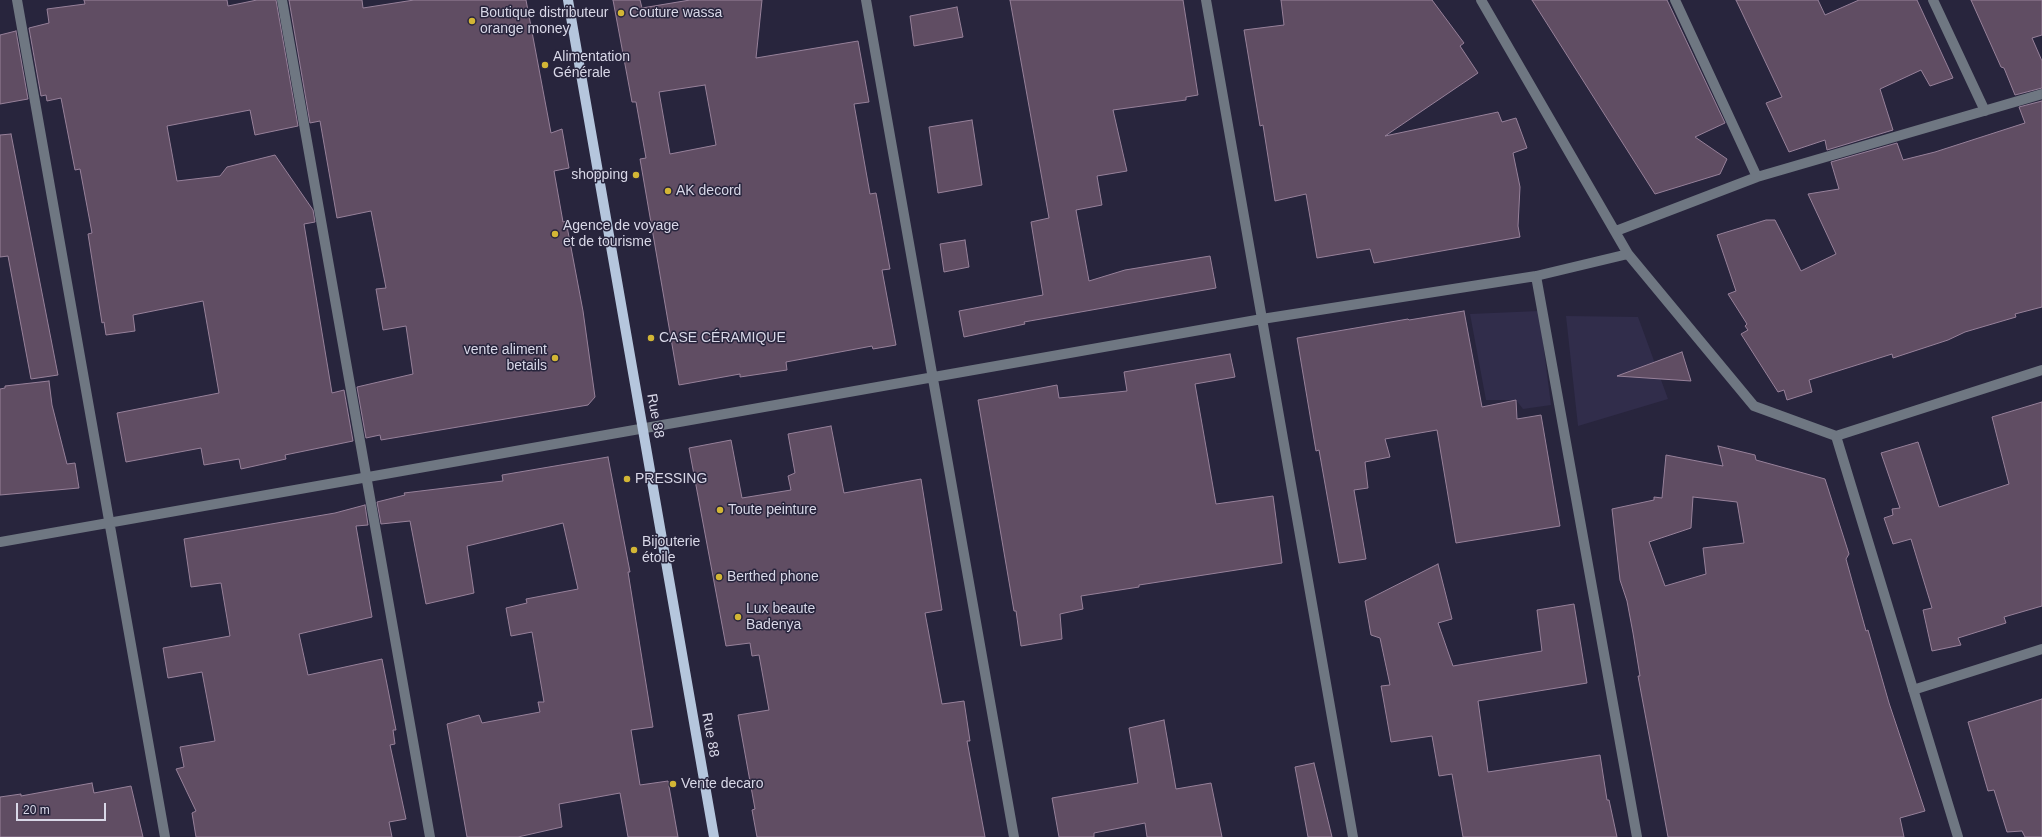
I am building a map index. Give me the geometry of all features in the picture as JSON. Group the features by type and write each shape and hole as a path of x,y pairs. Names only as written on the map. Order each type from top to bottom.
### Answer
{"main road":[{"name":"Rue 88","path":"568,0 714,837"}],"street":[{"path":"17,0 165,837"},
{"path":"282,0 430,837"},
{"path":"866,0 1014,837"},
{"path":"1206,0 1353,837"},
{"path":"1481,0 1628,254 1754,406 1836,436 2042,370"},
{"path":"1675,0 1757,178"},
{"path":"1933,0 1985,112"},
{"path":"1616,231 1757,178 2042,94"},
{"path":"0,542 1262,318 1536,276 1628,254"},
{"path":"1536,276 1637,837"},
{"path":"1836,436 1958,837"},
{"path":"1914,690 2042,649"}],"shaded area":[{"path":"1539,311 1551,405 1523,409 1516,400 1486,400 1470,314"},
{"path":"1566,316 1638,317 1668,399 1578,426"}],"building":[{"path":"84,0 227,0 228,6 257,0 276,0 298,126 255,135 250,110 167,126 177,181 220,176 227,167 275,155 313,210 315,222 304,224 332,393 344,390 353,441 285,455 286,459 241,469 239,459 204,465 201,448 126,462 117,413 219,393 203,301 133,315 135,331 106,335 104,322 102,323 88,234 92,233 80,169 75,170 61,98 47,101 46,95 41,96 29,28 49,23 47,9 85,4"},
{"path":"289,0 362,0 363,8 414,0 526,0 551,133 562,129 569,168 554,171 563,222 566,221 583,311 595,397 588,405 381,440 380,435 366,438 357,387 413,374 406,326 383,330 376,289 386,288 371,211 337,218 320,121 310,123"},
{"path":"613,0 640,0 642,8 690,0 762,0 756,58 858,41 869,102 854,104 870,194 876,193 890,269 882,270 896,345 873,349 872,346 786,362 787,370 740,377 740,374 679,385 640,159 646,158 636,102 632,102","holes":["705,85 716,145 670,154 659,92"]},
{"path":"1010,0 1183,0 1198,95 1186,97 1186,100 1113,110 1127,171 1097,176 1102,205 1076,210 1089,281 1125,270 1210,256 1216,288 1024,322 1025,324 964,337 959,311 1043,295 1031,222 1049,218"},
{"path":"1281,0 1432,0 1464,43 1460,46 1478,73 1385,136 1498,112 1502,122 1516,118 1527,148 1513,153 1520,187 1518,226 1520,237 1374,263 1370,249 1317,258 1306,194 1275,201 1263,125 1260,126 1244,30 1284,25"},
{"path":"1532,0 1667,0 1725,123 1695,137 1727,159 1720,174 1655,194"},
{"path":"1736,0 1818,0 1825,15 1859,0 1917,0 1953,78 1930,86 1921,70 1880,89 1893,130 1827,150 1825,140 1789,152 1766,103 1782,97"},
{"path":"1971,0 2042,0 2042,35 2032,38 2042,61 2042,88 2015,95 2004,68 2001,67"},
{"path":"957,7 963,37 914,46 910,16"},
{"path":"16,31 28,99 0,104 0,35"},
{"path":"2042,101 2042,307 2015,314 2016,317 1965,332 1948,340 1893,358 1892,354 1809,380 1812,392 1787,400 1784,390 1778,392 1741,334 1748,330 1745,326 1747,324 1728,294 1736,291 1717,235 1766,220 1775,220 1801,271 1836,254 1808,194 1839,189 1831,162 1897,143 1903,160 1935,152 2025,123 2019,107"},
{"path":"972,120 982,185 938,193 929,127"},
{"path":"11,134 58,375 31,379 8,256 0,257 0,135"},
{"path":"965,240 969,267 944,272 940,244"},
{"path":"1464,311 1482,407 1516,400 1517,419 1541,415 1560,526 1456,543 1437,430 1385,439 1390,457 1365,462 1368,488 1354,490 1366,559 1339,563 1319,450 1316,451 1297,338"},
{"path":"1682,352 1691,381 1617,376"},
{"path":"1230,354 1235,377 1195,384 1216,504 1273,496 1282,563 1139,585 1139,587 1081,596 1083,609 1060,614 1062,639 1021,646 978,400 1057,385 1059,398 1127,391 1124,372"},
{"path":"49,381 52,405 67,464 75,463 79,488 0,495 0,389 5,388 5,386"},
{"path":"2042,402 2042,606 2004,617 2006,623 1958,638 1961,645 1932,651 1923,610 1932,608 1911,539 1893,544 1884,518 1893,515 1892,509 1900,508 1881,453 1918,442 1939,507 2009,484 1992,417"},
{"path":"831,426 844,493 921,479 942,610 925,613 942,704 964,701 970,741 967,741 985,837 757,837 752,810 755,809 738,715 769,710 759,655 752,656 750,643 726,646 689,448 731,440 742,498 791,490 788,476 795,473 788,434"},
{"path":"1718,446 1755,455 1756,460 1825,479 1849,554 1846,559 1866,631 1868,630 1889,703 1925,811 1900,818 1904,837 1668,837 1638,676 1640,676 1633,633 1627,601 1620,580 1612,509 1654,500 1654,497 1662,498 1666,455 1723,466","holes":["1693,497 1737,502 1744,543 1703,548 1706,574 1665,586 1649,542 1691,528"]},
{"path":"608,457 630,572 628,572 653,727 631,730 640,785 668,781 678,837 628,837 620,793 559,804 562,827 518,837 467,837 447,724 479,715 482,723 540,712 538,702 544,702 532,632 511,636 506,608 527,603 526,599 578,589 563,523 467,546 474,593 426,604 410,521 381,524 377,502 405,495 404,493 503,481 502,475"},
{"path":"365,505 368,525 356,526 372,617 299,634 308,675 382,659 396,730 393,730 395,744 390,745 406,819 389,822 392,837 196,837 192,813 196,811 176,769 184,767 180,747 215,741 202,672 168,678 163,648 230,636 221,583 191,587 184,539 335,513"},
{"path":"1438,564 1452,619 1438,623 1453,666 1542,651 1537,610 1574,604 1587,683 1478,701 1488,772 1600,755 1607,800 1609,800 1617,837 1463,837 1452,774 1439,776 1432,736 1391,742 1381,686 1390,685 1380,638 1371,635 1365,601"},
{"path":"2042,699 2042,837 2025,837 2022,831 2007,832 1994,790 1988,791 1968,722"},
{"path":"1164,720 1176,789 1211,783 1222,837 1147,837 1145,823 1094,833 1094,837 1059,837 1052,798 1138,783 1129,728"},
{"path":"1314,763 1332,837 1308,837 1295,767"},
{"path":"92,783 94,793 131,786 143,837 0,837 0,797 21,794 21,796"}],"place":[{"name":"Couture wassa","path":"621,13"},
{"name":"Boutique distributeur orange money","path":"472,21"},
{"name":"Alimentation Générale","path":"545,65"},
{"name":"shopping","path":"636,175"},
{"name":"AK decord","path":"668,191"},
{"name":"Agence de voyage et de tourisme","path":"555,234"},
{"name":"CASE CÉRAMIQUE","path":"651,338"},
{"name":"vente aliment betails","path":"555,358"},
{"name":"PRESSING","path":"627,479"},
{"name":"Toute peinture","path":"720,510"},
{"name":"Bijouterie étoile","path":"634,550"},
{"name":"Berthed phone","path":"719,577"},
{"name":"Lux beaute Badenya","path":"738,617"},
{"name":"Vente decaro","path":"673,784"}]}
